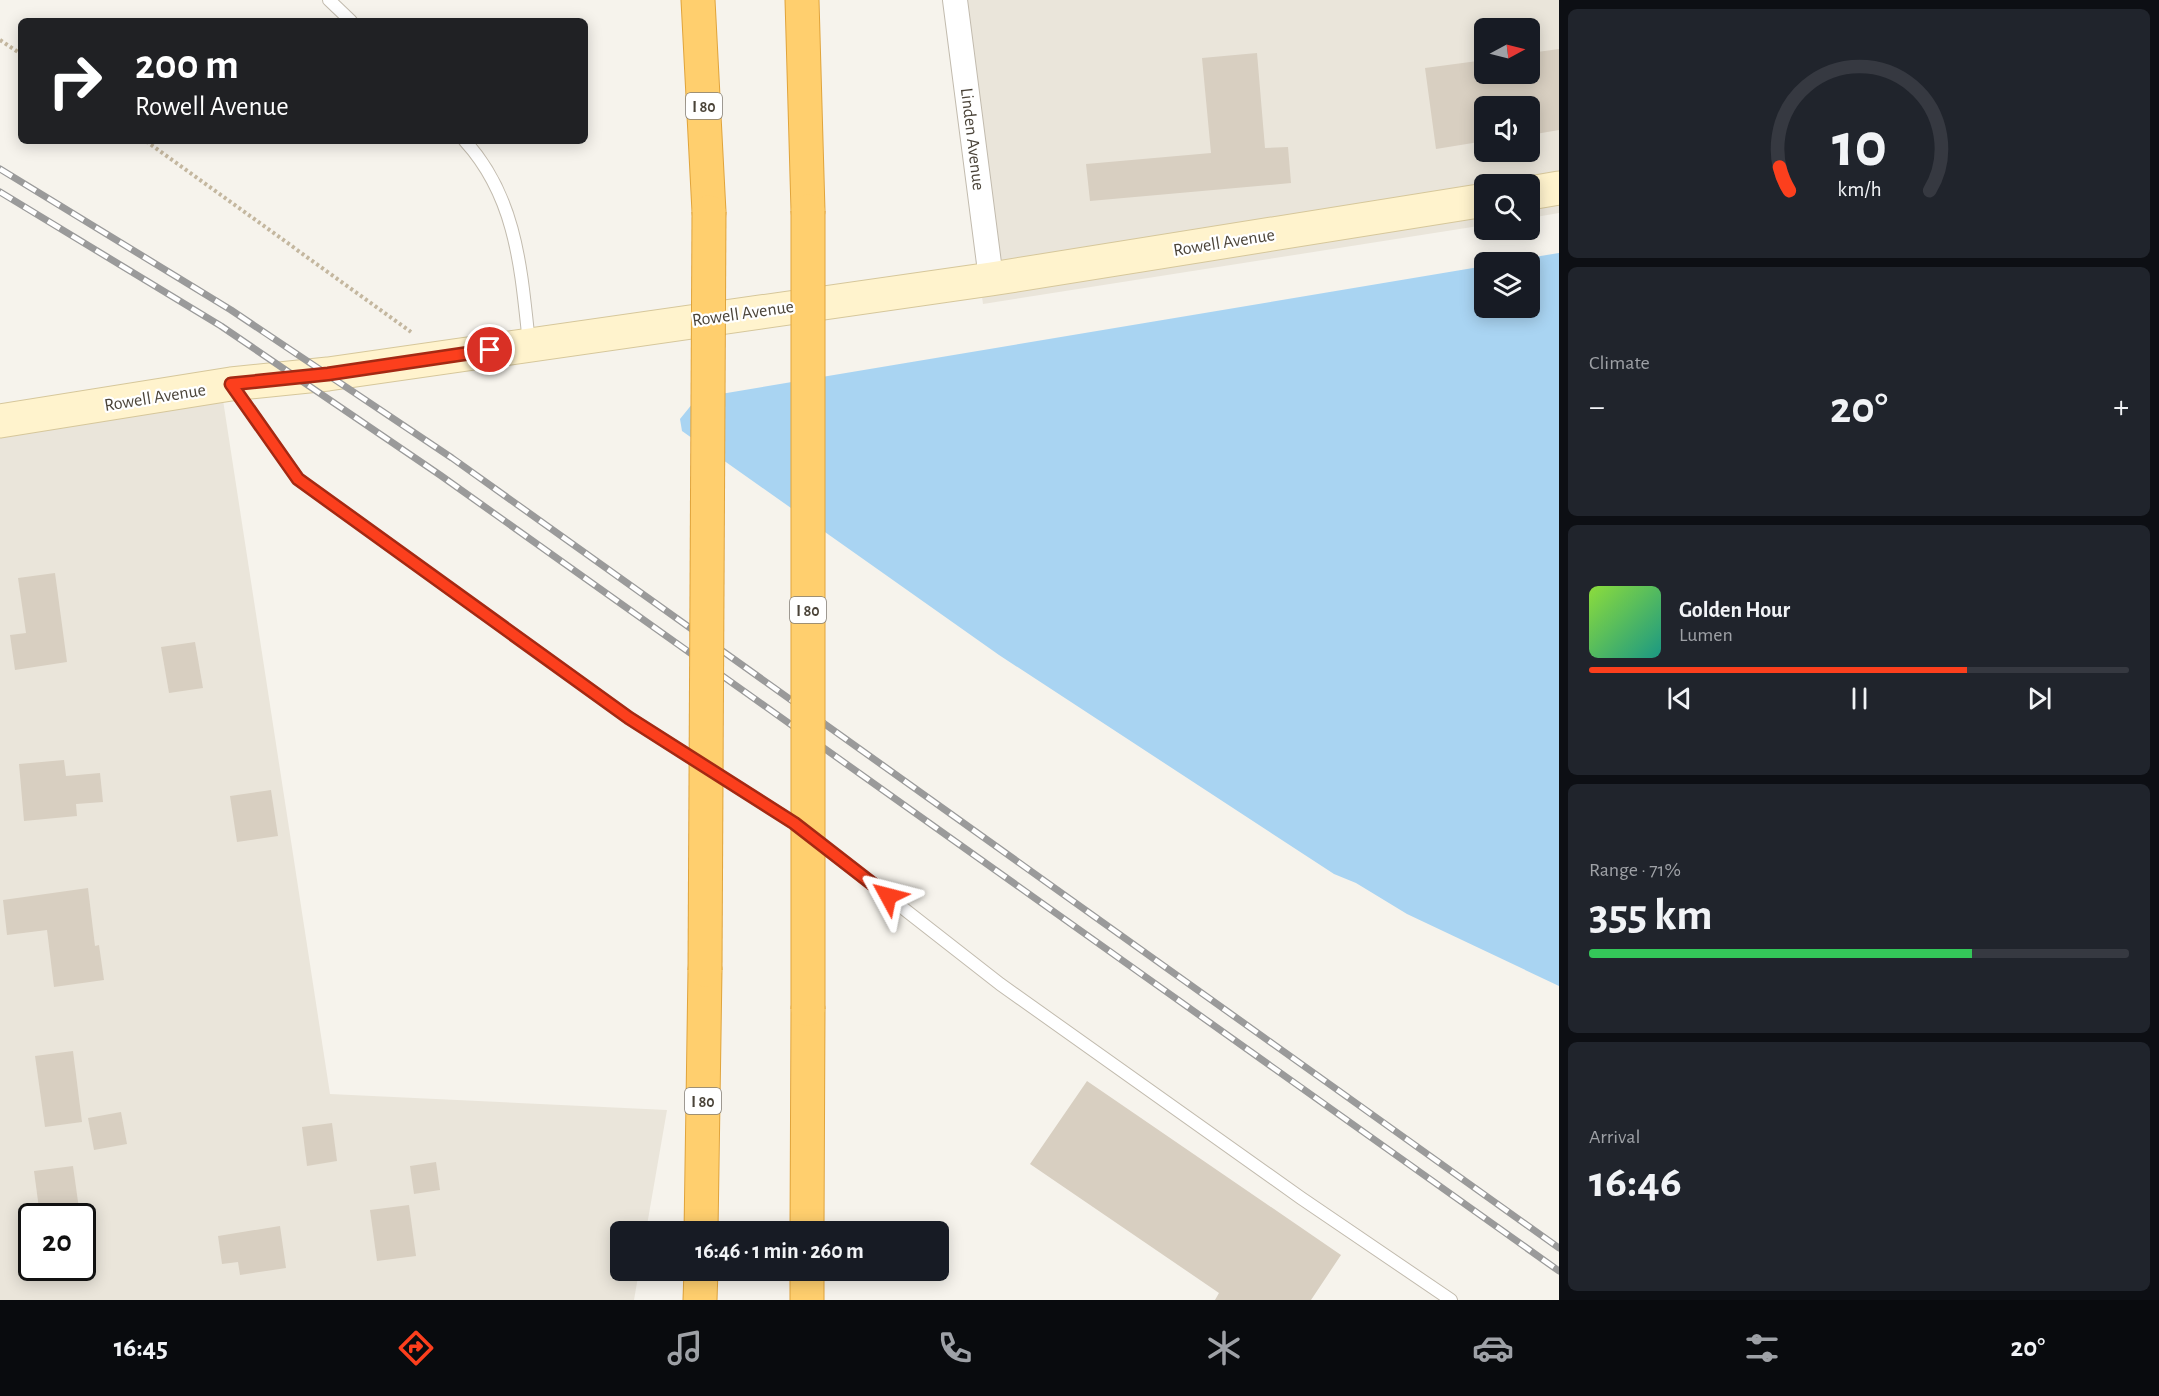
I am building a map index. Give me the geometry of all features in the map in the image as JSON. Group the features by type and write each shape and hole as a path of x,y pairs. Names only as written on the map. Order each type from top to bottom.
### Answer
{"highway":[{"name":"I 80","path":"698,0 709,212 705,970 701,1221"},
{"name":"I 80","path":"802,0 808,211 807,1221"},
{"path":"700,1300 701,1281"},
{"path":"807,1281 807,1300"}],"street":[{"name":"Linden Avenue","path":"955,0 991,279"},
{"path":"1540,191 1559,188"},
{"name":"Rowell Avenue","path":"0,422 231,384 328,374 529,343 991,279 1474,202"}],"lane":[{"path":"329,0 348,18"},
{"path":"468,144 484,162 505,207 518,247 529,343"},
{"path":"231,384 298,479 629,718 794,823 1000,984 1301,1198 1451,1300"}],"path":[{"path":"0,40 18,52"},
{"path":"150,144 408,328 430,359"}],"shaded area":[{"path":"943,0 1559,0 1559,213 1540,216 1540,174 1474,174 1474,227 983,304"},
{"path":"223,400 330,1094 667,1110 648,1221 610,1221 610,1281 637,1281 634,1300 0,1300 0,436"}],"water":[{"path":"1559,253 1559,986 1407,914 1356,883 1334,874 999,655 682,431 680,419 697,398 1474,268 1474,318 1540,318 1540,256"}],"building":[{"path":"1559,49 1559,130 1540,133 1540,96 1474,96 1474,143 1436,149 1425,68 1474,61 1474,84 1540,84 1540,52"},
{"path":"1257,53 1265,148 1288,147 1291,183 1090,201 1086,164 1211,153 1202,58"},
{"path":"55,573 67,662 15,670 10,635 26,633 18,578"},
{"path":"195,642 203,688 169,693 161,647"},
{"path":"64,760 66,776 100,773 103,802 76,804 77,816 24,821 19,764"},
{"path":"271,790 278,836 237,842 230,796"},
{"path":"88,888 95,946 99,945 104,980 54,987 47,930 7,935 3,900"},
{"path":"73,1051 82,1122 45,1127 35,1056"},
{"path":"1087,1081 1341,1255 1311,1300 1215,1300 1219,1293 1030,1164"},
{"path":"121,1112 127,1144 94,1150 88,1118"},
{"path":"332,1123 337,1161 307,1166 302,1127"},
{"path":"436,1162 440,1190 414,1194 410,1166"},
{"path":"73,1166 78,1203 38,1203 34,1171"},
{"path":"409,1205 416,1256 377,1261 370,1210"},
{"path":"280,1226 286,1268 240,1275 238,1262 222,1264 218,1236"}],"railway":[{"path":"0,169 231,310 452,458 1559,1248"},
{"path":"0,192 221,326 440,475 1559,1271"}],"route":[{"path":"490,350 328,374 231,384 298,479 629,718 794,823 888,896"}]}
